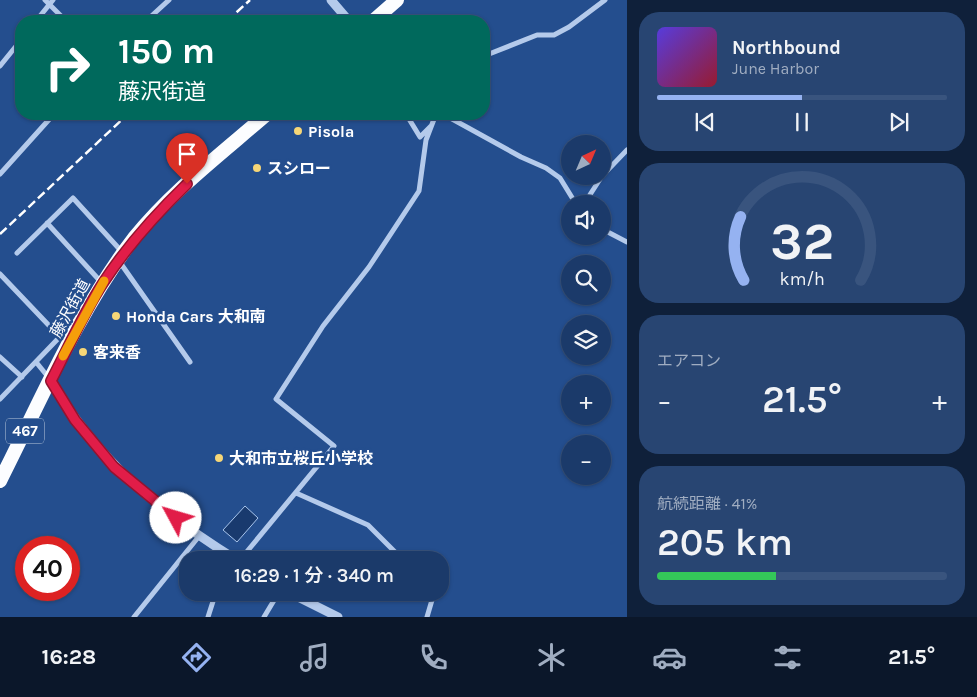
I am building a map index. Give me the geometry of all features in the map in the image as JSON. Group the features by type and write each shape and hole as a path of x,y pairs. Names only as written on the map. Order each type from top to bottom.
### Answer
{"highway":[{"path":"380,15 397,0"},
{"name":"藤沢街道","path":"0,481 85,315 102,284 121,257 157,212 261,120"}],"street":[{"path":"152,15 168,0"},
{"path":"331,0 344,15"},
{"path":"490,54 537,35 554,35 569,27 605,0"},
{"path":"40,15 49,1 61,15"},
{"path":"0,66 15,47"},
{"path":"0,174 49,120"},
{"path":"410,120 420,137 432,125"},
{"path":"243,551 334,446 276,399 323,326 369,268 419,190 426,140 434,120"},
{"path":"454,120 521,157 546,168 560,178 570,195"},
{"path":"611,167 627,150"},
{"path":"16,253 73,198 121,257 190,362"},
{"path":"47,223 102,284"},
{"path":"611,234 627,242"},
{"path":"6,268 0,274 59,336"},
{"path":"0,399 72,323 85,315"},
{"path":"0,357 22,377"},
{"path":"36,362 51,381 75,420 114,467 224,551"},
{"path":"296,492 368,525 394,551"},
{"path":"134,617 200,534"},
{"path":"208,617 213,601"},
{"path":"264,617 274,601"},
{"path":"306,601 338,617"},
{"path":"427,617 432,601"}],"water":[{"path":"245,506 258,518 237,542 223,530"}],"railway":[{"path":"234,15 250,0"},
{"path":"0,234 122,120"}],"slow traffic":[{"path":"63,356 104,281"}],"place":[{"name":"Pisola","path":"298,131"},
{"name":"スシロー","path":"257,168"},
{"name":"Honda Cars 大和南","path":"116,316"},
{"name":"客来香","path":"83,352"},
{"name":"大和市立桜丘小学校","path":"219,458"}],"route":[{"path":"176,518 114,467 75,420 51,381 102,284 118,260 157,212 187,184"}]}
